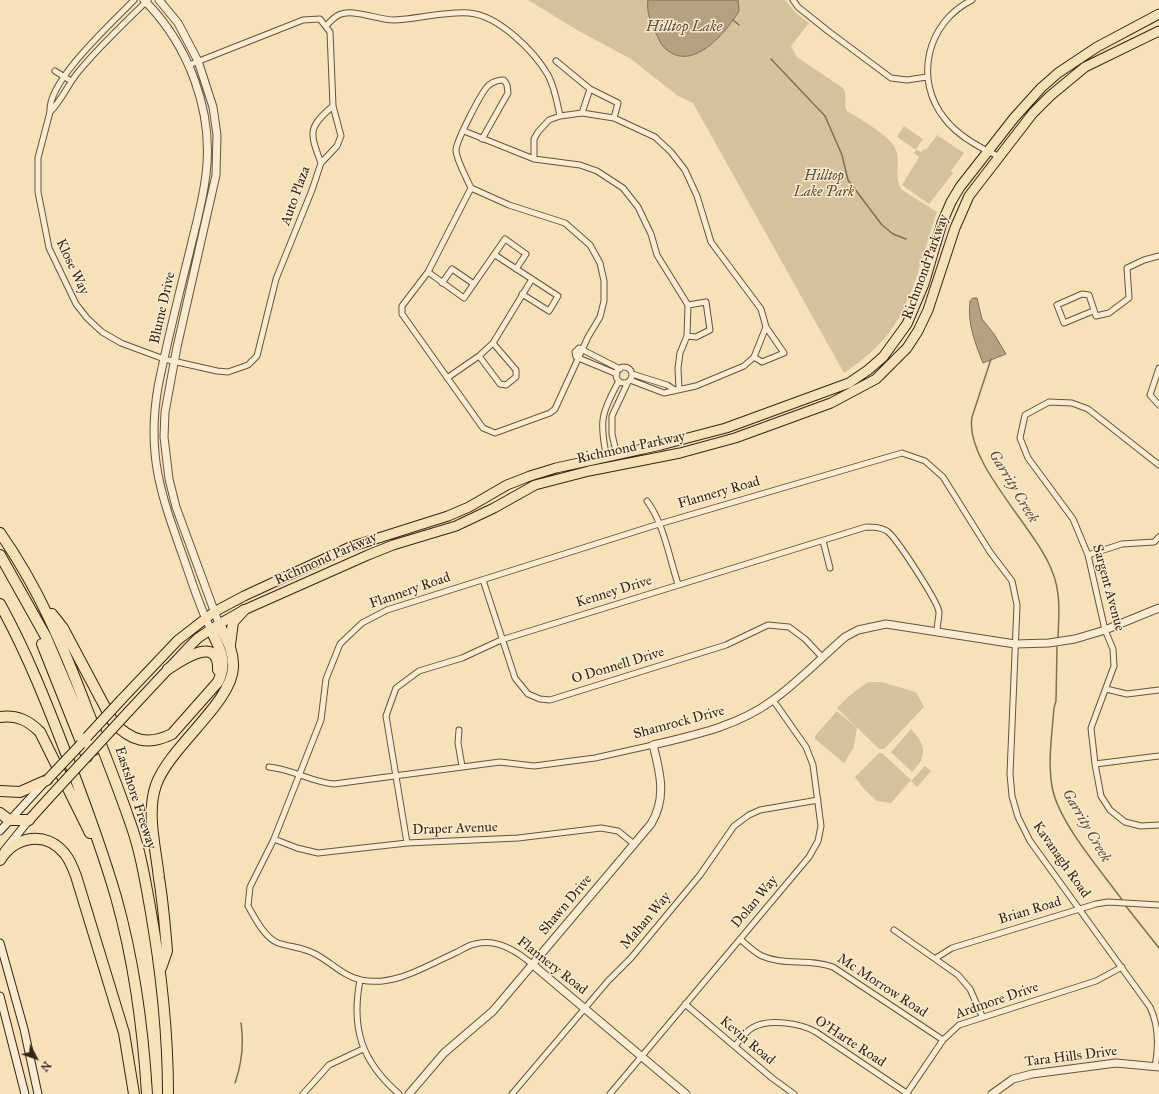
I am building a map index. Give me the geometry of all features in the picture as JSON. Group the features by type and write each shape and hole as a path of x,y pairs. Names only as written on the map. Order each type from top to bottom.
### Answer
{"highway":[{"name":"Richmond Parkway","path":"47,780 178,640 214,612 244,596 350,547 469,508 507,485 530,476 606,456 661,445 726,428 849,383 868,370 892,346 907,324 924,284 942,223 951,202 960,187 1024,106 1058,73 1097,47 1159,14"},
{"name":"Richmond Parkway","path":"28,820 198,638 244,610 393,544 463,523 494,508 535,485 557,478 680,453 735,438 831,403 876,379 907,348 918,331 928,310 961,213 969,196 1033,113 1050,96 1085,67 1159,31"},
{"name":"Eastshore Freeway","path":"0,533 34,588 56,631 74,673 131,823 145,878 160,971 168,1053 168,1094"},
{"path":"0,555 33,612 90,754"},
{"path":"0,566 38,635 63,686"},
{"path":"34,588 63,628 101,702 113,722 122,732 142,741 163,738 172,734 218,682 224,664 222,654 210,630"},
{"path":"0,604 38,680 106,864 116,898 134,975 144,1050 147,1094"},
{"path":"160,971 167,951 153,828 153,796 157,784 170,759 226,690 233,667 230,647 233,622 244,610"},
{"path":"219,624 230,647"},
{"path":"168,669 189,655 209,652 215,656 218,664 218,671 213,687"},
{"path":"0,717 20,718 34,726 40,732 106,864"},
{"path":"0,791 20,792 47,780"},
{"path":"0,813 9,820 28,820"},
{"path":"0,859 13,844 20,841 35,839 50,842 64,853 69,860 79,883 124,1033 134,1094"}],"street":[{"name":"Klose Way","path":"134,0 80,56 64,77 52,98 50,112 38,158 38,192 44,234 52,258 76,304 87,318 102,332 121,343 164,359"},
{"name":"Blume Drive","path":"159,0 178,23 198,61 213,107 217,135 216,175 175,361 165,417 164,437 169,479 176,507 219,624"},
{"path":"793,0 798,7 828,31 891,78 907,80 927,77"},
{"path":"972,0 952,14 939,29 932,43 927,77 932,97 943,117 954,128 988,151 1000,157"},
{"name":"Klose Way","path":"50,112 58,104 71,81 87,62 146,1"},
{"name":"Blume Drive","path":"146,1 181,49 189,65 203,111 207,137 206,174 164,359 154,411 153,436 159,482 167,510 210,630"},
{"path":"189,65 303,20 320,19 326,26 338,15 347,13 355,13 376,19 393,20 469,13 489,17 534,56 548,76 556,93 560,116"},
{"name":"Auto Plaza","path":"164,359 216,371 228,372 248,365 255,360 276,280 312,190 321,163 337,146 341,136 333,106 330,32 326,26"},
{"path":"556,61 590,89 618,103 614,118"},
{"path":"55,71 71,81"},
{"path":"471,188 428,272 402,306 402,314 483,428 495,433 550,413 555,409 600,317 604,301 604,281 600,263 590,245 565,224 509,205 471,188 456,152 457,143 464,131 468,118 488,85 497,80 504,80 508,85 508,93 482,139"},
{"path":"582,113 590,89"},
{"path":"321,163 312,139 312,133 322,115 333,106"},
{"path":"534,159 534,139 538,132 549,120 560,116 582,113 614,118 655,137 671,152 685,170 697,196 711,242 761,309 766,327 784,353 762,362 754,357"},
{"path":"464,131 534,159 580,165 598,171 623,188 638,206 651,234 657,255 688,305 687,336 680,353 677,390"},
{"path":"428,272 464,298 505,239 526,254 516,269"},
{"path":"494,255 558,296 549,311 522,294"},
{"path":"1094,310 1064,323 1057,305 1082,294 1089,296 1094,310 1096,316 1109,313 1129,298 1127,268 1144,260 1159,256"},
{"path":"442,283 452,269 474,284"},
{"path":"448,378 479,356 493,343 532,279"},
{"path":"687,336 696,337 710,330 706,302 688,305"},
{"path":"630,379 664,393 696,386 744,366 754,357 766,327"},
{"path":"479,356 500,384 506,385 516,377 516,370 493,343"},
{"path":"583,350 620,369 628,368 630,379 612,416 612,434 619,465"},
{"path":"579,359 616,374 619,381"},
{"path":"599,367 603,360"},
{"path":"1159,368 1150,396 1159,404"},
{"path":"616,374 620,369"},
{"path":"619,381 623,383 630,379 667,385 677,390"},
{"path":"609,467 601,432 601,420 611,395 619,381"},
{"name":"Sargent Avenue","path":"1159,465 1088,409 1072,404 1049,402 1025,415 1020,438 1028,458 1073,519 1088,555 1105,630 1113,649 1114,666 1091,728 1095,764 1101,796 1110,810 1121,819 1136,826 1159,825"},
{"name":"Flannery Road","path":"686,1094 516,951 505,946 491,943 475,944 402,977 382,980 360,980 335,968 319,955 301,947 277,942 262,930 248,906 250,887 274,839 321,720 326,679 340,644 362,623 388,610 659,524 902,453 924,461 943,477 990,552 1012,581 1017,605 1015,644"},
{"path":"647,501 653,509 659,524 678,584"},
{"name":"Kenney Drive","path":"407,843 386,716 396,688 419,671 462,658 501,640 866,527 878,527 888,532 934,600 939,612 937,631"},
{"path":"1088,555 1122,544 1154,542 1159,537"},
{"path":"823,541 830,568"},
{"name":"O Donnell Drive","path":"482,580 515,678 528,694 540,699 550,700 726,644 768,625 789,626 805,638 822,657"},
{"name":"Shamrock Drive","path":"269,767 280,768 319,783 334,784 500,762 534,766 595,758 717,729 745,717 773,700 845,637 858,630 886,624 1015,644 1049,643 1076,639 1105,630 1159,608"},
{"name":"Kavanagh Road","path":"1015,644 1010,774 1015,807 1023,828 1030,840 1143,996 1153,1013 1158,1037 1157,1067"},
{"path":"1106,689 1127,694 1159,690"},
{"name":"Dolan Way","path":"610,1094 814,850 818,841 821,826 813,764 809,752 773,700"},
{"path":"460,730 458,743 462,766"},
{"name":"Shawn Drive","path":"409,1094 444,1053 486,1020 651,824 660,804 661,779 653,745"},
{"path":"1095,764 1159,756"},
{"path":"0,831 47,780"},
{"name":"Mahan Way","path":"512,1094 608,981 631,958 700,875 734,826 744,818 760,810 818,800"},
{"path":"0,859 10,842 28,820"},
{"name":"Draper Avenue","path":"274,839 297,848 318,853 407,843 518,838 601,828 618,831 634,844"},
{"name":"Brian Road","path":"936,958 952,948 1102,903 1159,905"},
{"path":"894,930 936,958 962,979 974,996 982,1016"},
{"name":"Mc Morrow Road","path":"740,939 764,957 812,962 833,967 942,1040"},
{"path":"0,943 24,1029 38,1094"},
{"name":"Ardmore Drive","path":"908,1094 942,1040 959,1025 982,1016 1096,981 1122,967"},
{"path":"360,980 356,1012 363,1048 379,1074 399,1094"},
{"path":"0,996 25,1094"},
{"name":"Kevin Road","path":"685,1004 794,1094"},
{"name":"O'Harte Road","path":"734,1046 749,1030 757,1026 782,1023 803,1026 816,1032 908,1094"},
{"path":"303,1094 329,1065 363,1048"},
{"name":"Tara Hills Drive","path":"992,1094 1007,1082 1025,1076 1116,1063 1157,1067"}],"green space":[{"name":"Hilltop Lake Park","path":"528,0 785,0 797,14 809,23 791,46 797,57 843,88 847,111 884,135 895,147 898,158 898,182 902,190 937,212 907,302 893,327 877,346 844,373 693,103 678,96 631,59 577,30"},
{"path":"904,126 923,139 916,149 921,152 924,149 926,150 937,135 964,153 951,171 953,173 929,204 902,185 919,157 914,153 916,150 897,137"},
{"path":"868,682 881,682 916,692 924,707 884,749 879,749 837,708 849,696"},
{"path":"837,711 857,728 853,749 844,763 815,739 815,736"},
{"path":"911,729 920,740 923,750 921,761 912,772 891,752"},
{"path":"879,753 882,753 911,780 891,803 877,801 863,788 855,777"},
{"path":"925,766 931,771 917,787 911,781"}],"water":[{"name":"Hilltop Lake","path":"648,0 738,0 739,11 726,29 709,46 698,53 688,56 677,55 665,49 662,45 650,18"},
{"path":"973,298 977,298 982,319 994,334 1006,354 983,363 971,325 969,309 970,301"}],"waterway":[{"name":"Garrity Creek","path":"733,20 739,25"},
{"name":"Garrity Creek","path":"771,59 825,116 842,155 848,180 882,225 893,234 906,239"},
{"name":"Garrity Creek","path":"991,359 972,417 972,435 979,454 990,474 1003,495 1032,535 1044,554 1052,571 1058,595 1058,637"},
{"name":"Garrity Creek","path":"1057,647 1056,701 1054,708 1050,760 1053,791 1057,804 1073,833 1123,901"},
{"name":"Garrity Creek","path":"1125,905 1159,948"},
{"path":"235,1083 242,1053 241,1023"}]}
